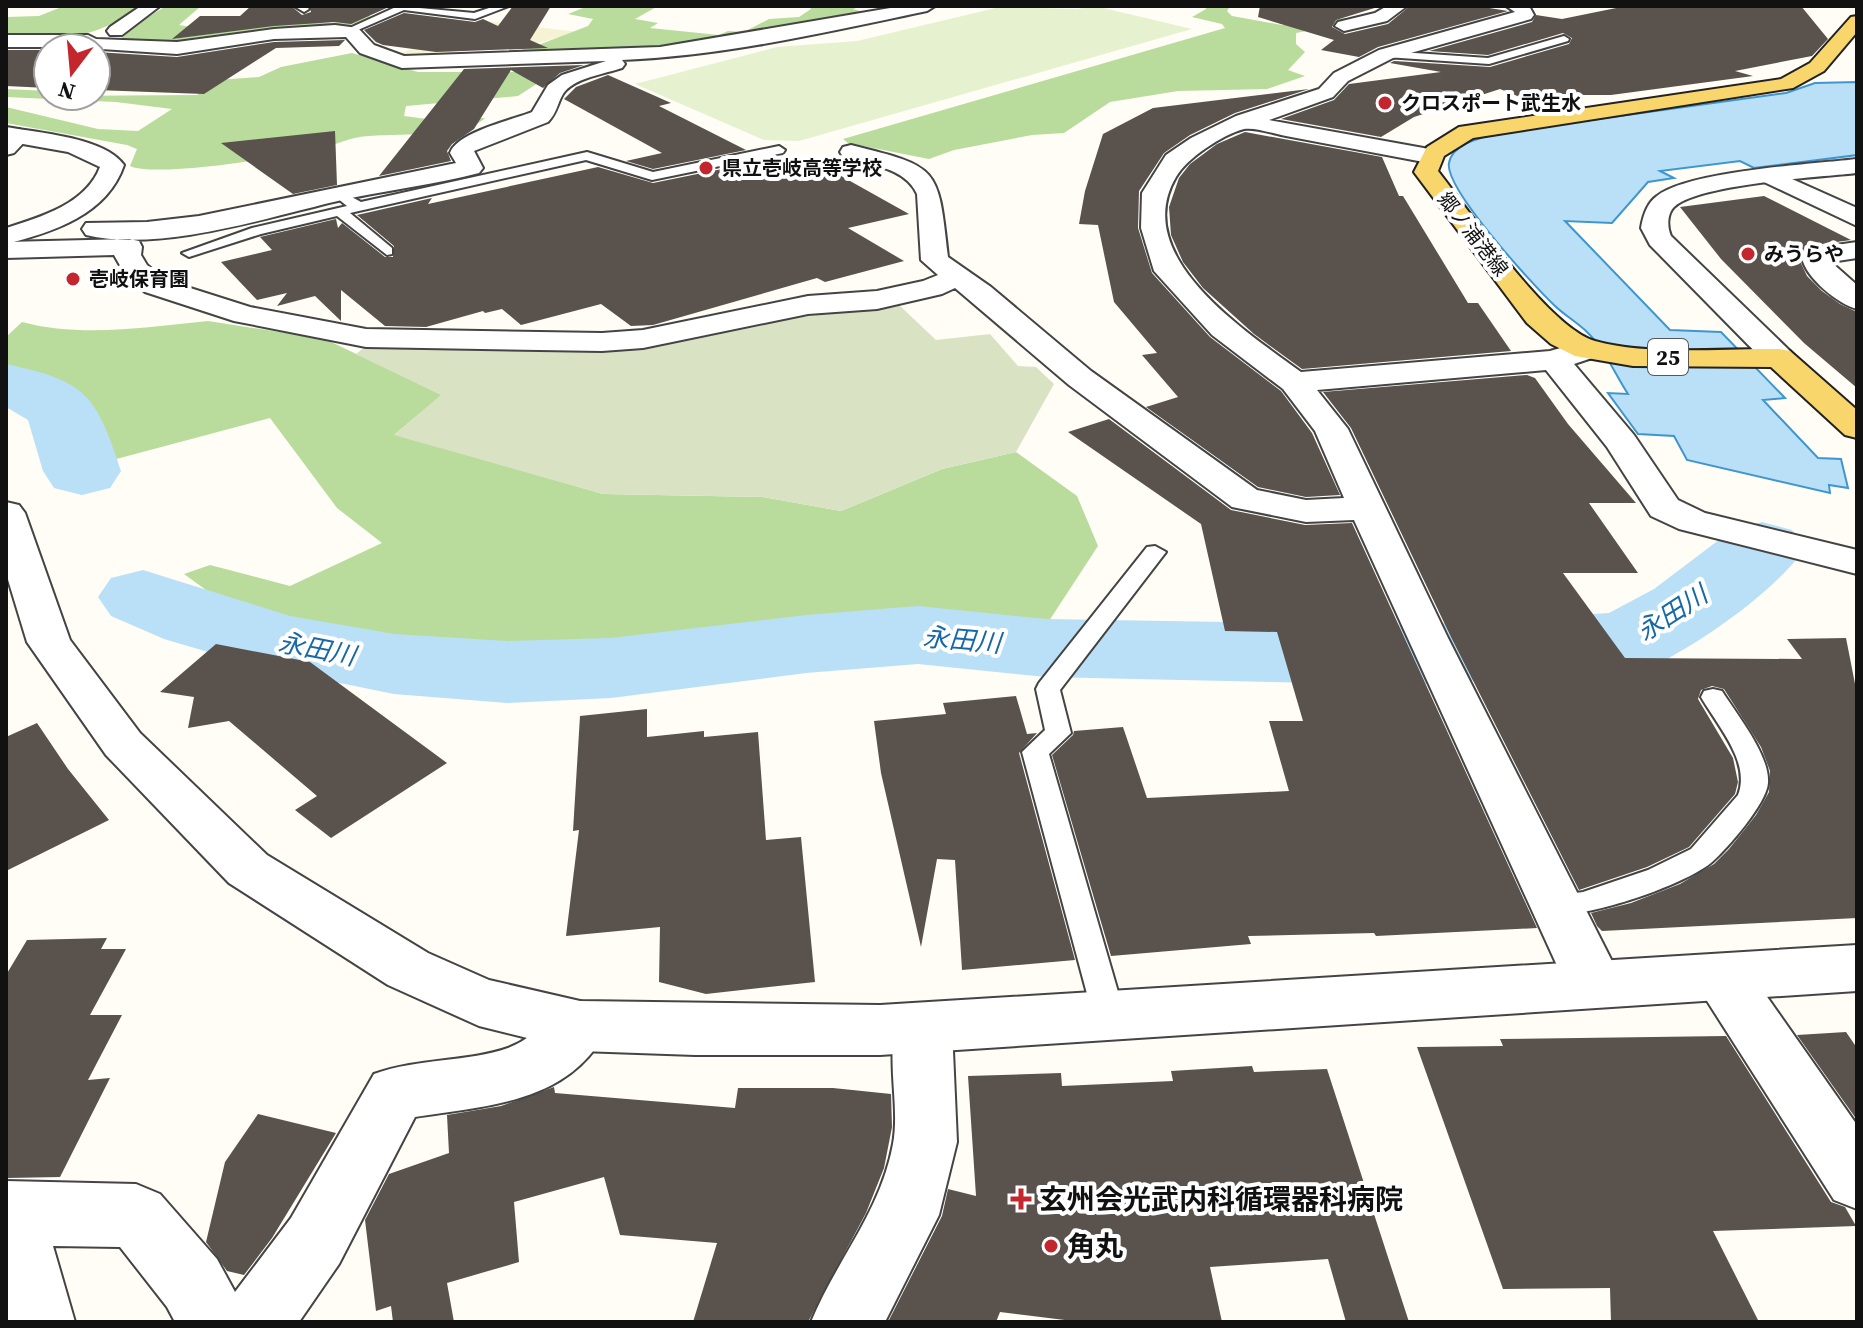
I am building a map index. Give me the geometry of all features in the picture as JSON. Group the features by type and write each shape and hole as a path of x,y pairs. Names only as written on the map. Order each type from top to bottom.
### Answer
{"main road":[{"path":"1429,156 1442,144 1467,132 1786,84 1817,67 1857,21"},
{"name":"郷ノ浦港線","path":"1429,156 1426,172 1439,191 1538,317 1562,338 1570,354 1765,358"},
{"path":"1765,358 1857,428"}],"street":[{"path":"112,32 152,6"},
{"path":"45,223 136,231 198,225 271,209 346,204 400,179 471,168 462,153 463,148 481,138 540,117 546,112 555,89 569,79 660,53 836,25 927,6"},
{"path":"1344,26 1381,17 1399,6"},
{"path":"1514,6 1524,10 1525,15 1386,54 1341,77 1326,93 1244,121 1199,143 1174,160 1154,193 1154,228 1168,271 1223,329 1294,382 1331,429 1434,653 1594,983"},
{"path":"112,45 177,48 299,32 348,31 367,49 402,62 660,53"},
{"path":"6,41 32,42"},
{"path":"22,63 32,60"},
{"path":"1244,121 1429,156"},
{"path":"6,236 45,223 98,193 108,182 112,165 102,157 10,139"},
{"path":"851,152 912,170 929,194 935,260 1080,378 1245,499 1306,511 1367,508"},
{"path":"1765,358 1669,249 1654,228 1659,210 1677,195 1706,186 1857,166"},
{"path":"1772,177 1857,218"},
{"path":"6,250 129,247 205,238 278,220 280,215 271,209"},
{"path":"129,247 127,255 136,270 155,286 244,315 366,338 602,342 643,339 808,305 877,300 932,288 958,276"},
{"path":"1857,250 1816,258 1818,267 1857,300"},
{"path":"1294,382 1570,354 1664,508 1692,521 1857,562"},
{"path":"6,513 49,642 123,744 248,869 408,969 479,1002 580,1026 695,1030 923,1028 1857,968"},
{"path":"1722,977 1857,1179"},
{"path":"257,1322 315,1241 396,1093 510,1075 551,1057 580,1026"},
{"path":"847,1322 906,1215 925,1142 923,1028"},
{"path":"39,1322 9,1213 136,1216 192,1283 213,1322"}],"lane":[{"path":"348,31 404,6 475,16 504,6"},
{"path":"1386,54 1489,61 1564,39"},
{"path":"189,253 346,204 587,156 652,176 779,150"},
{"path":"346,204 387,251"},
{"path":"1109,1016 1035,752 1058,733 1048,689 1155,552"},
{"path":"1555,905 1583,903 1658,878 1701,856 1750,799 1755,786 1754,765 1713,697"}],"shaded area":[{"path":"486,21 579,32 519,48 479,43 439,57 419,58 401,53"}],"green space":[{"path":"64,6 137,6 121,18 91,32 32,32 32,39 6,39 6,17 39,16"},
{"path":"166,6 201,6 179,25 198,28 298,21 332,23 370,14 369,19 345,25 188,41 118,41"},
{"path":"588,6 658,6 635,19 658,23 650,28 719,35 728,31 744,32 769,19 799,17 811,9 809,6 863,6 853,9 867,13 659,47 528,52 519,48 541,44 588,26 593,19 568,14"},
{"path":"1095,6 1192,29 799,141 764,140 635,84 777,47 857,41 1000,7 1077,9"},
{"path":"1206,6 1230,6 1227,11 1232,16 1282,25 1345,18 1356,21 1296,33 1296,44 1305,52 1288,70 1305,76 1267,89 1178,91 1110,102 1064,133 1032,135 954,150 929,159 848,143 843,139 1225,28 1222,24 1192,17"},
{"path":"352,53 418,72 525,72 541,81 518,96 406,106 404,116 427,119 485,118 461,130 360,137 301,153 192,168 166,170 130,166 137,149 127,145 6,123 6,107 98,129 138,131 172,109 112,102 112,96 197,95 216,80 259,77 281,67"},
{"path":"6,89 32,90 32,98 6,97"},
{"path":"898,304 936,340 990,334 1018,366 1036,367 1054,384 1016,452 942,469 841,511 763,497 603,494 394,435 441,395 356,354 366,346 618,350 773,321"},
{"path":"208,321 325,339 442,395 395,434 603,494 763,497 841,511 942,469 1016,452 1077,496 1098,546 1045,627 968,625 792,631 618,656 518,661 403,655 246,619 184,574 210,565 290,586 382,543 337,508 270,418 105,462 64,387 6,368 6,337 22,322 44,327 91,330"}],"water":[{"path":"1857,82 1857,155 1754,168 1740,161 1660,171 1674,178 1648,182 1612,223 1565,221 1670,330 1721,332 1785,398 1763,400 1818,458 1841,459 1848,488 1829,485 1830,493 1687,460 1674,436 1638,434 1608,393 1628,394 1599,346 1583,328 1554,305 1510,258 1474,214 1451,175 1449,163 1457,150 1472,141 1505,132 1786,93 1815,83"}],"building":[{"path":"251,6 291,6 302,15 311,12 310,6 391,6 351,24 335,22 274,26 172,39 200,16 240,16"},
{"path":"513,6 551,6 530,40 548,48 436,52 383,45 364,30 404,13 475,22 483,19 498,26"},
{"path":"1260,6 1381,6 1336,20 1332,27 1345,34 1388,24 1410,6 1477,6 1508,11 1378,47 1359,57 1321,50 1334,40 1258,17"},
{"path":"1626,6 1801,6 1828,39 1812,56 1735,71 1753,76 1611,95 1567,95 1527,100 1500,89 1414,117 1381,137 1281,119 1334,100 1349,84 1441,72 1390,63 1394,61 1490,67 1569,44 1572,38 1563,33 1488,55 1429,51 1532,22 1536,15 1562,19"},
{"path":"345,40 339,46 276,48 204,94 112,91 112,53 177,57 274,42"},
{"path":"6,50 32,50 32,87 6,86"},
{"path":"584,65 560,73 543,88 511,70 474,129 447,151 451,161 379,176 464,69"},
{"path":"608,75 671,103 659,106 746,150 653,169 626,161 662,153 564,99 576,87"},
{"path":"1309,89 1235,113 1190,135 1164,153 1139,191 1138,228 1152,273 1210,337 1281,391 1312,433 1340,495 1306,497 1258,487 1146,407 1178,397 1142,355 1157,353 1114,302 1098,225 1079,224 1085,191 1103,134 1153,108"},
{"path":"335,131 337,185 293,194 221,143"},
{"path":"1245,132 1382,157 1399,196 1403,196 1468,303 1478,303 1511,351 1302,369 1254,334 1203,288 1183,262 1171,235 1169,207 1179,178 1190,164 1217,144"},
{"path":"809,158 909,214 848,228 904,261 825,282 817,278 653,325 631,326 601,304 521,325 502,309 483,311 426,327 385,326 341,290 341,321 315,296 277,306 287,293 257,300 221,262 272,250 260,237 336,219 338,228 342,223 385,257 393,257 394,246 357,215 432,198 428,204 598,167 653,183 766,160 776,165"},
{"path":"1764,196 1851,240 1815,245 1799,259 1807,276 1822,291 1857,312 1857,388 1804,343 1721,259 1680,207"},
{"path":"1527,375 1535,378 1568,424 1636,503 1589,503 1638,573 1563,573 1625,658 1802,659 1787,639 1846,638 1857,694 1857,918 1602,931 1597,926 1591,913 1631,903 1680,884 1714,864 1729,849 1756,815 1769,792 1770,771 1761,747 1724,689 1712,686 1701,690 1698,699 1733,758 1738,782 1735,794 1689,847 1647,867 1579,890 1451,637 1351,428 1323,392"},
{"path":"1109,419 1231,510 1305,525 1352,523 1537,928 1376,936 1374,933 1248,936 1251,944 1111,956 1052,755 1074,731 1123,727 1147,798 1289,791 1269,721 1303,721 1277,632 1225,631 1201,524 1068,432"},
{"path":"216,644 310,662 447,763 331,838 295,810 317,796 229,721 188,728 194,697 160,692"},
{"path":"1016,696 1027,734 1037,733 1019,753 1075,960 962,970 955,860 937,859 921,947 881,773 874,721 946,714 943,703"},
{"path":"647,709 647,737 704,731 704,737 758,732 766,840 801,837 815,982 706,994 659,982 660,927 566,936 579,830 573,831 580,716"},
{"path":"37,723 68,769 109,820 6,871 6,737"},
{"path":"107,938 101,949 126,949 90,1015 122,1015 88,1080 110,1078 60,1177 6,1178 6,975 27,940"},
{"path":"1846,1032 1857,1048 1857,1120 1797,1035"},
{"path":"1726,1036 1831,1202 1845,1207 1856,1226 1713,1231 1759,1322 1611,1322 1610,1288 1503,1289 1417,1047 1503,1046 1500,1039"},
{"path":"1252,1066 1254,1072 1327,1069 1409,1322 1346,1322 1328,1259 1210,1267 1222,1322 1081,1322 1000,1312 996,1322 888,1322 942,1216 948,1189 976,1196 968,1076 1061,1073 1062,1086 1173,1081 1171,1071"},
{"path":"554,1087 555,1093 735,1108 738,1088 833,1088 891,1094 892,1127 884,1168 866,1213 808,1322 693,1322 717,1243 620,1235 604,1177 514,1202 519,1262 447,1283 454,1322 393,1322 391,1306 376,1311 365,1220 389,1174 449,1153 447,1115 501,1106"},
{"path":"258,1114 336,1133 272,1238 244,1275 227,1271 206,1242 225,1162"}],"waterway":[{"name":"永田川","path":"6,385 26,389 52,403 67,424 82,471"},
{"name":"永田川","path":"143,597 197,619 285,644 394,664 507,672 611,668 806,644 918,635 1046,648 1411,655 1629,641 1686,608 1762,548"}],"place":[{"name":"クロスポート武生水","path":"1385,103"},
{"name":"県立壱岐高等学校","path":"706,168"},
{"name":"みうらや","path":"1748,254"},
{"name":"壱岐保育園","path":"73,279"},
{"name":"玄州会光武内科循環器科病院","path":"1021,1199"},
{"name":"角丸","path":"1051,1246"}]}
